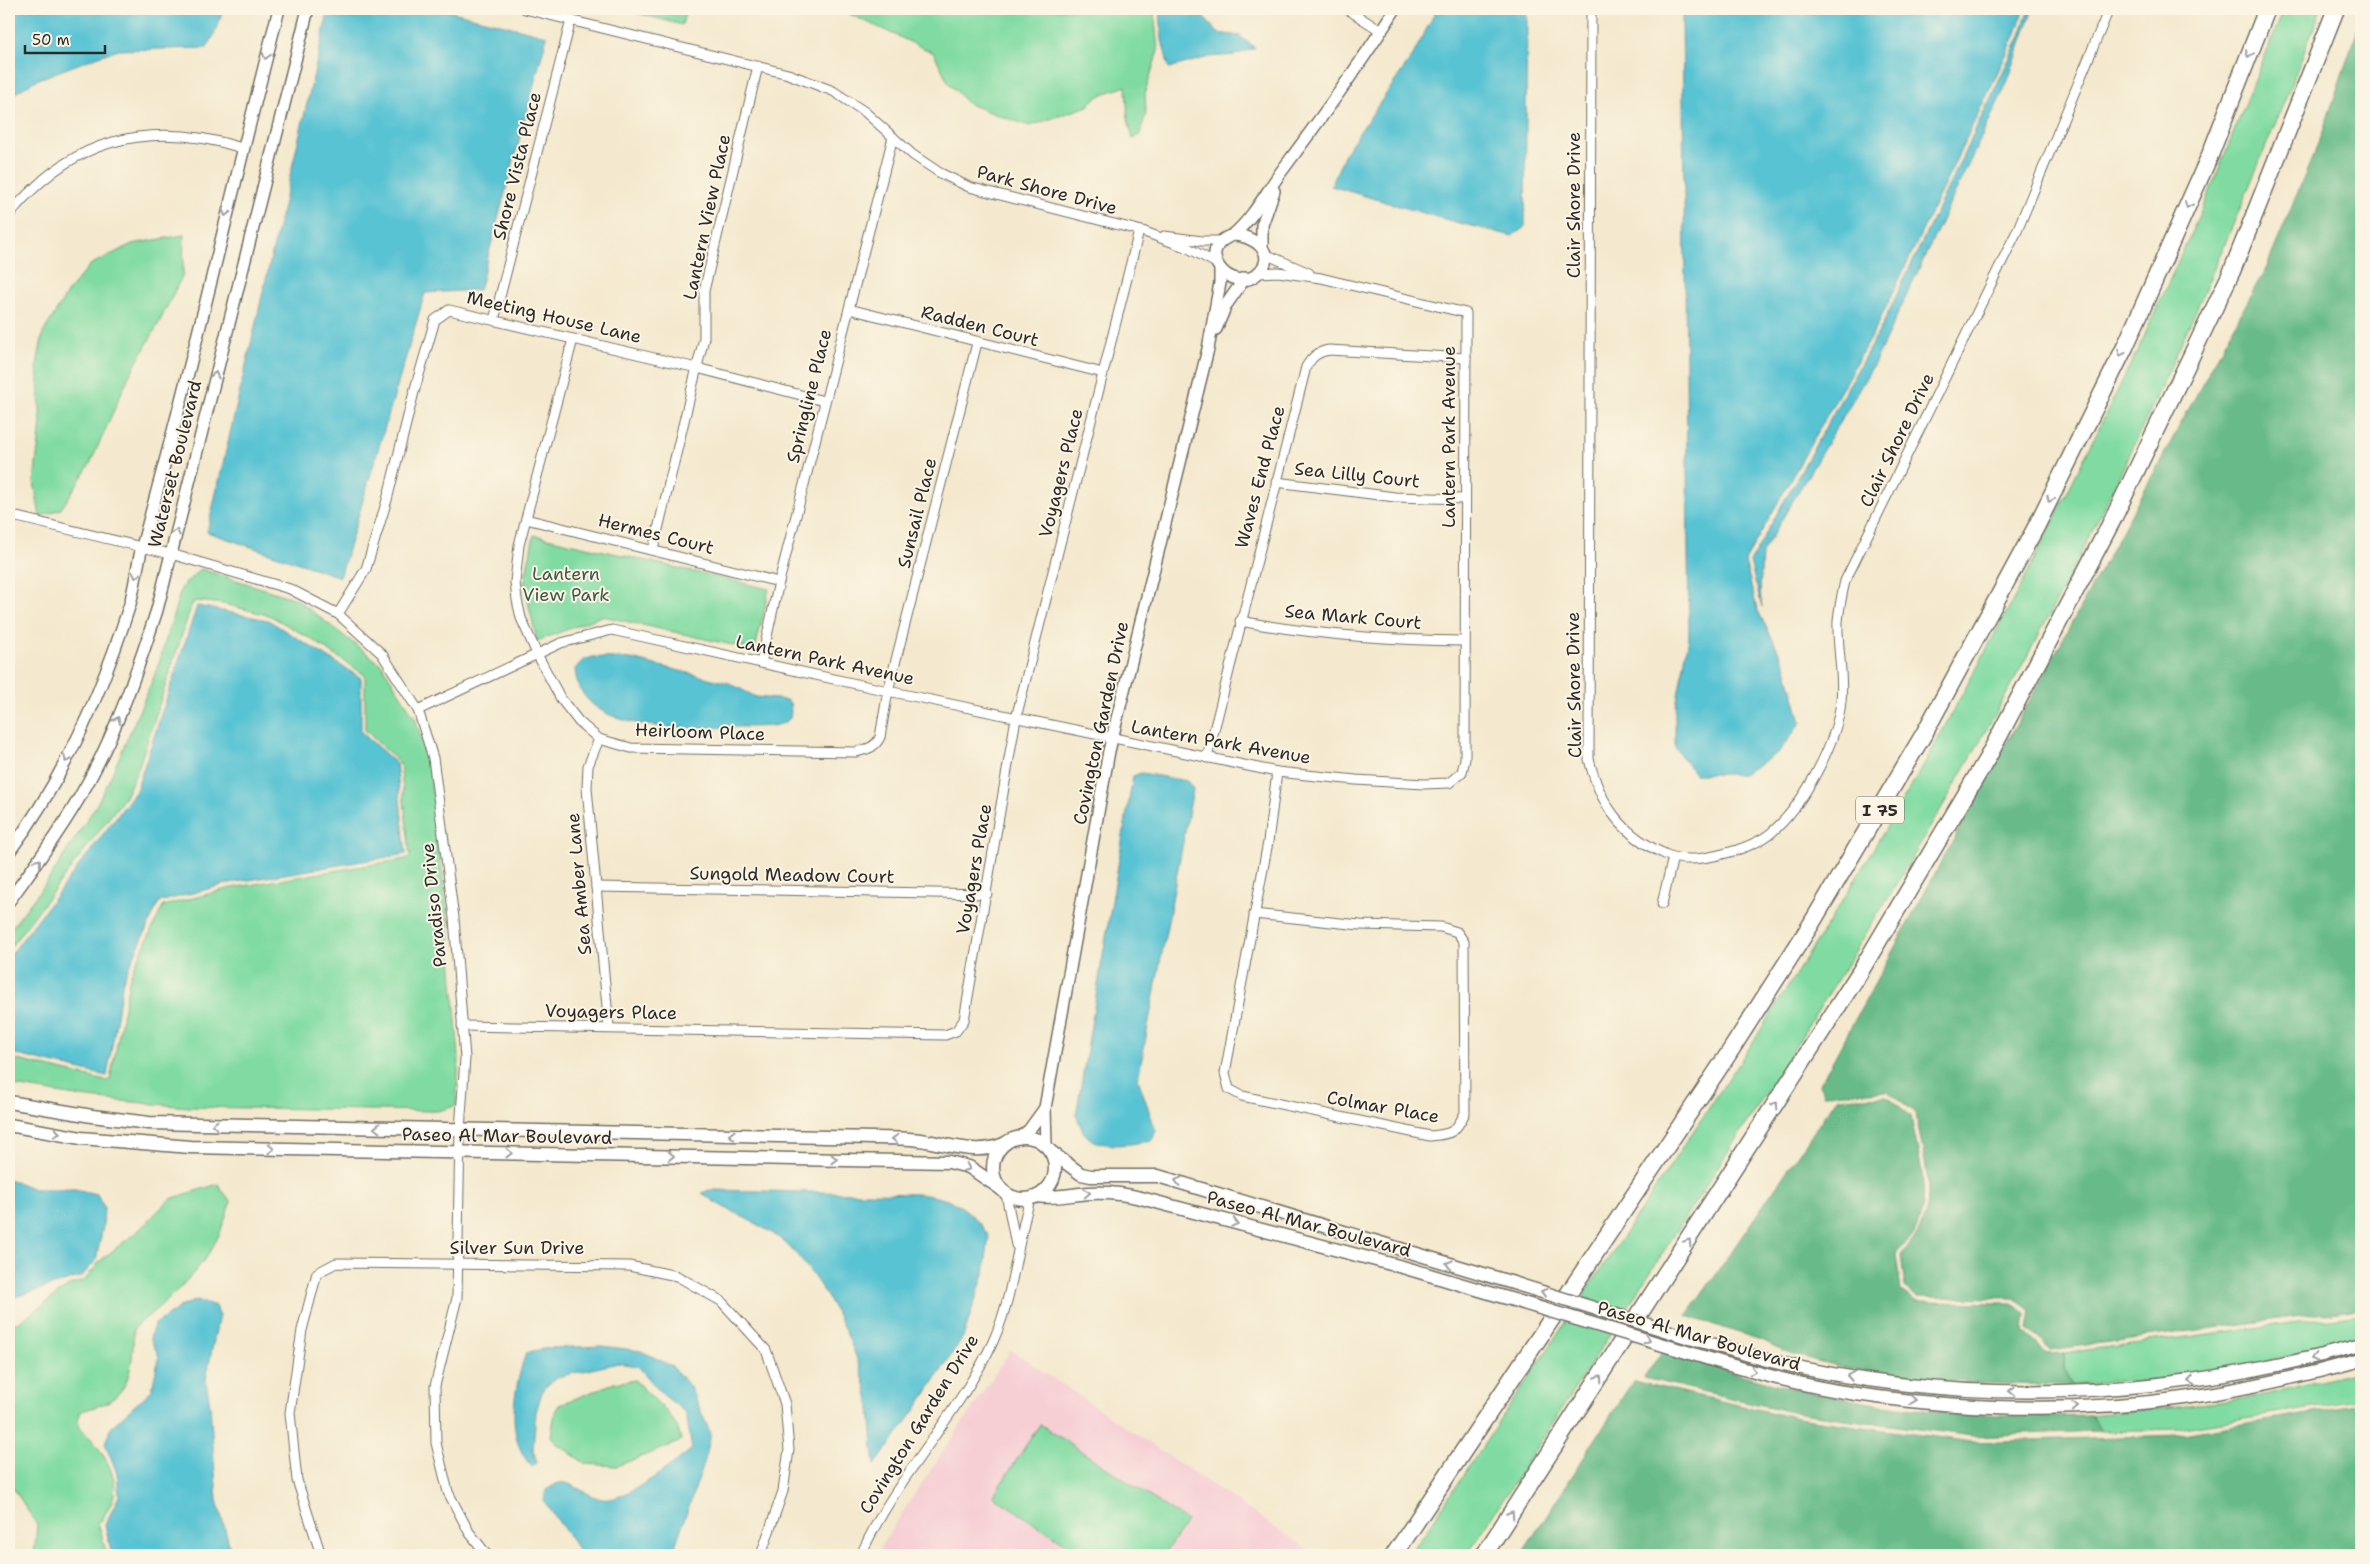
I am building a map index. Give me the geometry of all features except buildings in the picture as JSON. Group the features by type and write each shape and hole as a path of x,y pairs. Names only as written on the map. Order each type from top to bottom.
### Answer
{"highway":[{"name":"I 75","path":"1394,1555 1727,1056 1810,926 1925,732 2024,551 2125,346 2210,155 2267,9"},
{"path":"1484,1555 1860,972 1988,757 2089,567 2228,279 2336,9"}],"main road":[{"name":"Paseo Al Mar Boulevard","path":"9,1102 92,1116 149,1123 873,1138 920,1140 960,1149 979,1150 994,1149 1004,1144"},
{"name":"Paseo Al Mar Boulevard","path":"9,1124 81,1138 171,1146 949,1162 969,1167 1003,1191"},
{"path":"1018,1138 1034,1138 1048,1149 1055,1161 1054,1176 1047,1190 1034,1198 1013,1198 1003,1191 995,1180 993,1165 995,1156 1004,1144 1018,1138"},
{"name":"Paseo Al Mar Boulevard","path":"1048,1149 1070,1166 1086,1175 1104,1178 1158,1176 1766,1360 1900,1384 2014,1391 2128,1388 2240,1374 2361,1345"},
{"name":"Paseo Al Mar Boulevard","path":"1034,1198 1090,1193 1133,1196 1406,1268 1777,1378 1855,1393 1980,1406 2053,1407 2111,1404 2182,1398 2250,1387 2361,1360"}],"street":[{"name":"Waterset Boulevard","path":"9,852 25,831 57,779 86,721 130,602 142,548 173,435 242,148 279,9"},
{"name":"Waterset Boulevard","path":"9,901 45,853 74,807 109,740 134,679 157,610 308,9"},
{"name":"Park Shore Drive","path":"525,9 788,74 832,91 864,112 913,155 940,173 969,187 1139,231 1188,248 1218,266"},
{"path":"1347,9 1381,31"},
{"path":"1221,240 1233,235 1246,223 1280,173 1330,107 1394,9"},
{"name":"Clair Shore Drive","path":"1591,9 1589,759 1594,781 1606,805 1623,827 1646,846 1673,857 1713,857 1754,844 1770,834 1786,819 1821,761 1831,741 1842,699 1838,623 1845,581 2017,231 2109,9"},
{"name":"Shore Vista Place","path":"494,320 571,20"},
{"name":"Lantern View Place","path":"653,550 704,338 704,291 758,66"},
{"path":"9,216 12,204 60,165 88,151 120,140 154,134 190,136 242,148"},
{"name":"Springline Place","path":"761,663 824,401 893,137"},
{"path":"1258,273 1263,266 1262,225 1280,173"},
{"name":"Voyagers Place","path":"462,1026 945,1035 956,1031 964,1020 1016,718 1139,231"},
{"name":"Park Shore Drive","path":"1151,235 1202,241 1221,240"},
{"path":"1233,235 1248,237 1263,250 1321,278"},
{"name":"Covington Garden Drive","path":"1048,1149 1045,1108 1112,738 1208,349 1220,283 1216,252 1221,240"},
{"path":"1218,266 1232,277 1245,278 1258,273 1278,272 1321,278"},
{"name":"Covington Garden Drive","path":"1208,349 1226,305 1245,278"},
{"name":"Lantern Park Avenue","path":"418,710 561,643 612,630 888,691 1277,772 1356,780 1424,784 1449,783 1462,772 1465,759 1466,313 1321,278"},
{"name":"Radden Court","path":"849,309 977,343 1103,373"},
{"name":"Meeting House Lane","path":"338,614 366,569 388,500 414,392 435,320 450,310 697,368 824,401"},
{"name":"Heirloom Place","path":"573,338 519,545 515,582 522,618 537,654 561,699 580,722 599,738 631,748 856,752 870,749 877,744 880,737 888,691"},
{"name":"Sunsail Place","path":"888,691 977,343"},
{"name":"Waves End Place","path":"1207,758 1240,621 1306,367 1312,357 1320,352 1343,350 1466,358"},
{"name":"Sea Lilly Court","path":"1276,482 1395,497 1465,499"},
{"name":"Paradiso Drive","path":"10,518 171,554 290,589 338,614 382,654 418,710 433,758 454,918 465,1058 460,1130 457,1298 435,1386 436,1443 448,1492 469,1532 487,1555"},
{"name":"Hermes Court","path":"526,519 779,582"},
{"name":"Sea Mark Court","path":"1240,621 1345,636 1392,640 1464,641"},
{"name":"Sea Amber Lane","path":"599,738 588,766 587,788 608,1028"},
{"name":"Colmar Place","path":"1254,914 1360,925 1441,928 1457,932 1464,942 1465,1103 1465,1113 1458,1128 1448,1135 1430,1136 1242,1096 1230,1089 1225,1073 1254,914 1268,842 1277,772"},
{"path":"1662,904 1673,857"},
{"name":"Sungold Meadow Court","path":"596,887 987,894"},
{"name":"Covington Garden Drive","path":"1018,1138 1029,1130 1045,1108"},
{"name":"Covington Garden Drive","path":"1003,1191 1017,1252"},
{"name":"Covington Garden Drive","path":"861,1555 879,1520 988,1352 1010,1295 1017,1252 1034,1198"},
{"name":"Silver Sun Drive","path":"321,1555 297,1480 290,1413 302,1330 317,1273 336,1263 629,1266 677,1276 721,1301 766,1350 785,1404 788,1450 783,1491 761,1555"}],"shaded area":[{"path":"1011,1350 1316,1555 878,1555 882,1544"}],"green space":[{"path":"623,9 686,9 682,25"},
{"path":"839,9 1154,9 1158,51 1145,93 1146,113 1140,134 1133,139 1128,120 1126,86 1105,93 1088,106 1030,126 967,103 948,82 934,53"},
{"path":"2284,9 2321,9 2248,188 2171,366 2088,540 1997,711 1930,827 1826,998 1467,1555 1410,1555 1751,1045 1846,895 1926,761 2025,578 2143,339 2209,193"},
{"path":"2361,19 2361,1308 2050,1350 2028,1329 2031,1309 2014,1298 1917,1297 1905,1288 1901,1255 1915,1238 1923,1221 1927,1204 1926,1170 1916,1113 1888,1091 1823,1094 1820,1084 2268,264 2322,134"},
{"path":"184,235 183,274 160,321 129,376 90,464 61,509 40,517 34,481 41,424 37,365 43,333 69,290 90,265 132,244"},
{"name":"Lantern View Park","path":"534,535 769,589 755,650 602,616 537,641 524,584"},
{"path":"201,569 296,599 382,665 415,718 428,760 448,919 459,1058 456,1106 437,1111 189,1107 88,1098 15,1086 9,1082 9,1058 106,1081 110,1080 130,976 163,906 231,888 406,859 410,856 400,763 365,730 365,675 311,639 271,616 224,604 196,601 192,604 138,769 125,797 9,949 9,931 49,879 97,804 156,672 182,586"},
{"path":"1887,1096 1911,1116 1922,1177 1923,1193 1919,1223 1912,1237 1896,1254 1901,1291 1917,1302 2012,1303 2026,1312 2024,1331 2047,1354 2064,1353 2064,1368 2073,1385 1958,1382 1842,1367 1802,1357 1764,1341 1687,1316 1837,1098"},
{"path":"218,1184 231,1202 219,1235 211,1249 181,1286 134,1328 133,1351 129,1373 120,1392 101,1405 79,1412 78,1427 92,1439 104,1457 113,1476 115,1486 113,1498 102,1520 98,1522 107,1555 34,1555 37,1525 9,1481 9,1323 18,1323 70,1285 85,1280 101,1260 139,1230 170,1199"},
{"path":"2361,1314 2361,1339 2244,1368 2183,1378 2073,1385 2064,1368 2064,1353"},
{"path":"1662,1351 1731,1372 1823,1395 1937,1411 2029,1415 2090,1415 2099,1431 1972,1436 1792,1412 1644,1378"},
{"path":"2361,1371 2361,1399 2178,1429 2099,1431 2090,1415 2247,1399"},
{"path":"635,1380 674,1422 679,1431 681,1440 679,1442 617,1466 586,1464 556,1443 551,1436 555,1412 559,1405 614,1383"},
{"path":"1633,1381 1791,1417 1972,1442 2178,1435 2361,1404 2361,1555 1521,1555"},
{"path":"1040,1424 1187,1521 1164,1555 1083,1555 993,1496"}],"water":[{"path":"9,9 223,9 217,29 207,48 115,50 36,80 9,97"},
{"path":"329,9 441,9 547,36 479,290 425,293 340,577 207,532"},
{"path":"1160,9 1196,9 1218,33 1240,36 1255,48 1235,55 1209,57 1169,68 1162,40"},
{"path":"1437,9 1527,9 1525,227 1512,236 1440,218 1331,186 1345,153 1412,57"},
{"path":"1682,9 2024,9 2015,36 1878,324 1745,561 1757,609 1785,664 1801,722 1779,752 1743,774 1695,774 1675,748 1675,711 1689,638"},
{"path":"2029,9 2033,9 2007,83 1874,364 1762,553 1760,593 1762,607 1750,562 1882,326 2019,38"},
{"path":"197,606 268,620 361,678 361,732 396,763 406,854 230,883 159,902 123,980 107,1076 9,1053 9,957 136,791"},
{"path":"593,657 631,659 729,683 756,697 786,700 790,703 789,719 782,724 769,726 690,728 639,724 615,717 595,706 581,691 575,669 583,660"},
{"path":"1141,773 1187,781 1193,789 1138,1079 1156,1131 1152,1140 1118,1145 1101,1143 1087,1136 1076,1115 1133,776"},
{"path":"9,1179 34,1189 75,1189 97,1194 104,1207 103,1226 96,1260 82,1276 9,1299"},
{"path":"709,1190 919,1194 932,1196 960,1206 974,1218 989,1236 984,1274 963,1337 914,1412 875,1465 870,1408 866,1387 850,1342 826,1296 798,1256 783,1241 702,1193"},
{"path":"197,1300 216,1306 219,1315 206,1379 210,1406 217,1500 232,1555 112,1555 105,1525 119,1496 117,1473 105,1443 111,1427 152,1390 159,1356 150,1338 154,1325 180,1307"},
{"path":"603,1346 641,1351 672,1366 690,1387 711,1434 705,1460 672,1555 580,1555 576,1546 544,1501 546,1490 559,1483 571,1485 603,1499 619,1496 630,1492 653,1478 692,1449 686,1413 661,1393 638,1366 618,1363 557,1377 543,1389 536,1412 533,1449 537,1463 532,1467 523,1455 518,1441 515,1427 515,1397 526,1353 545,1348"}]}
